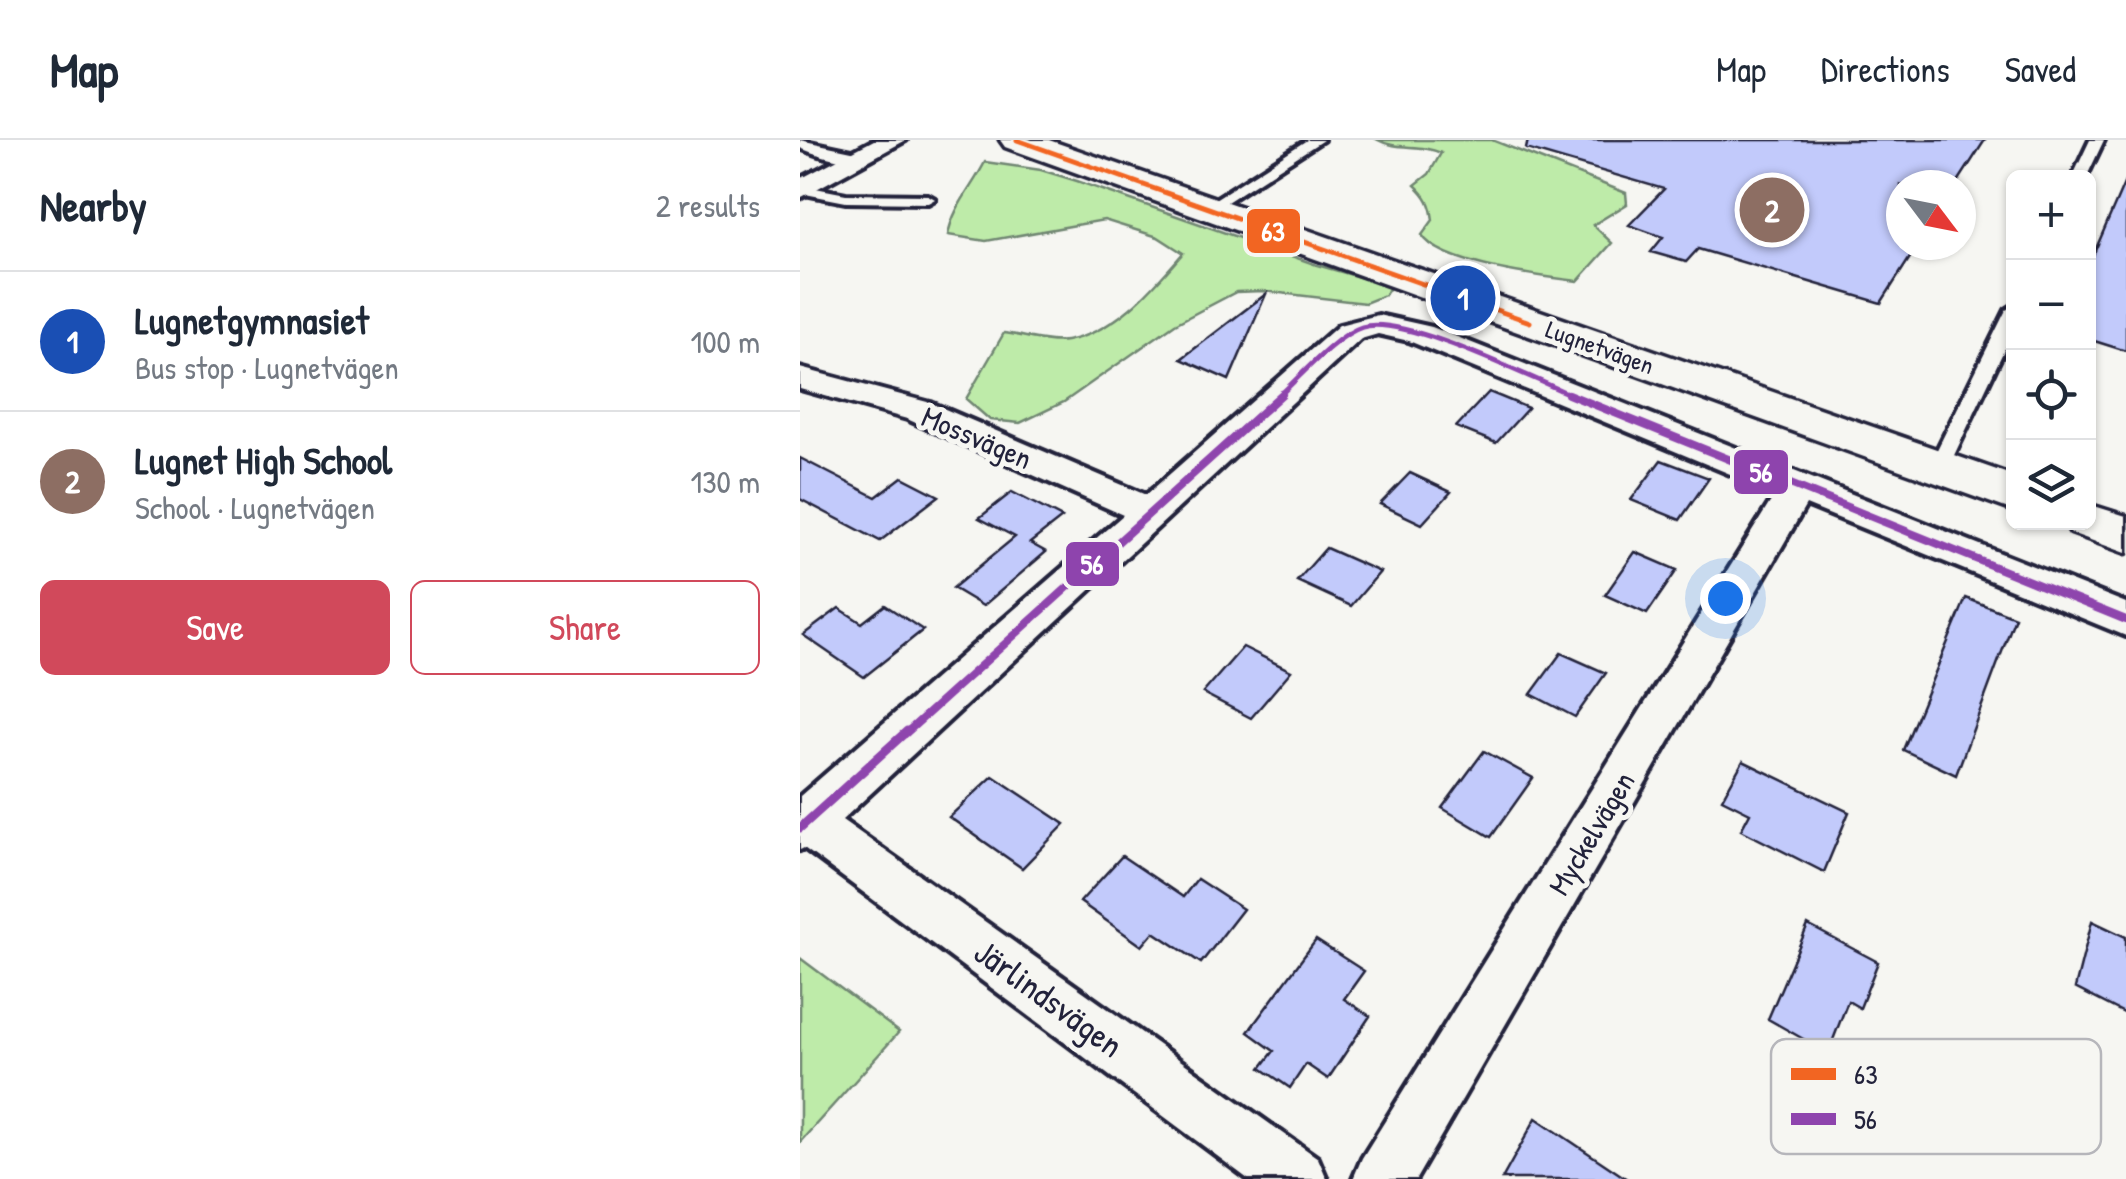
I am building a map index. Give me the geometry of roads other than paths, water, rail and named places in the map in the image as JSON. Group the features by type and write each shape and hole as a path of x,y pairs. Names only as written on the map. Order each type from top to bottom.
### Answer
{"street":[{"path":"801,189 893,140"},
{"name":"Lugnetvägen","path":"1017,140 2006,491"},
{"path":"802,822 1350,332 1370,324 1390,324 1462,351 2126,620"},
{"name":"Mossvägen","path":"800,378 918,412 1149,511"},
{"name":"Myckelvägen","path":"1383,1179 1798,487"},
{"path":"2096,524 2126,534"},
{"name":"Järlindsvägen","path":"802,822 1298,1179"}],"lane":[{"path":"1208,208 1316,140"},
{"path":"2082,170 2097,140"},
{"path":"800,142 823,152 861,156"},
{"path":"801,189 846,198 928,200"},
{"path":"1938,468 2006,327"}],"place":[{"name":"Lugnet High School","path":"1772,210"},
{"name":"Lugnetgymnasiet","path":"1463,298"}]}
